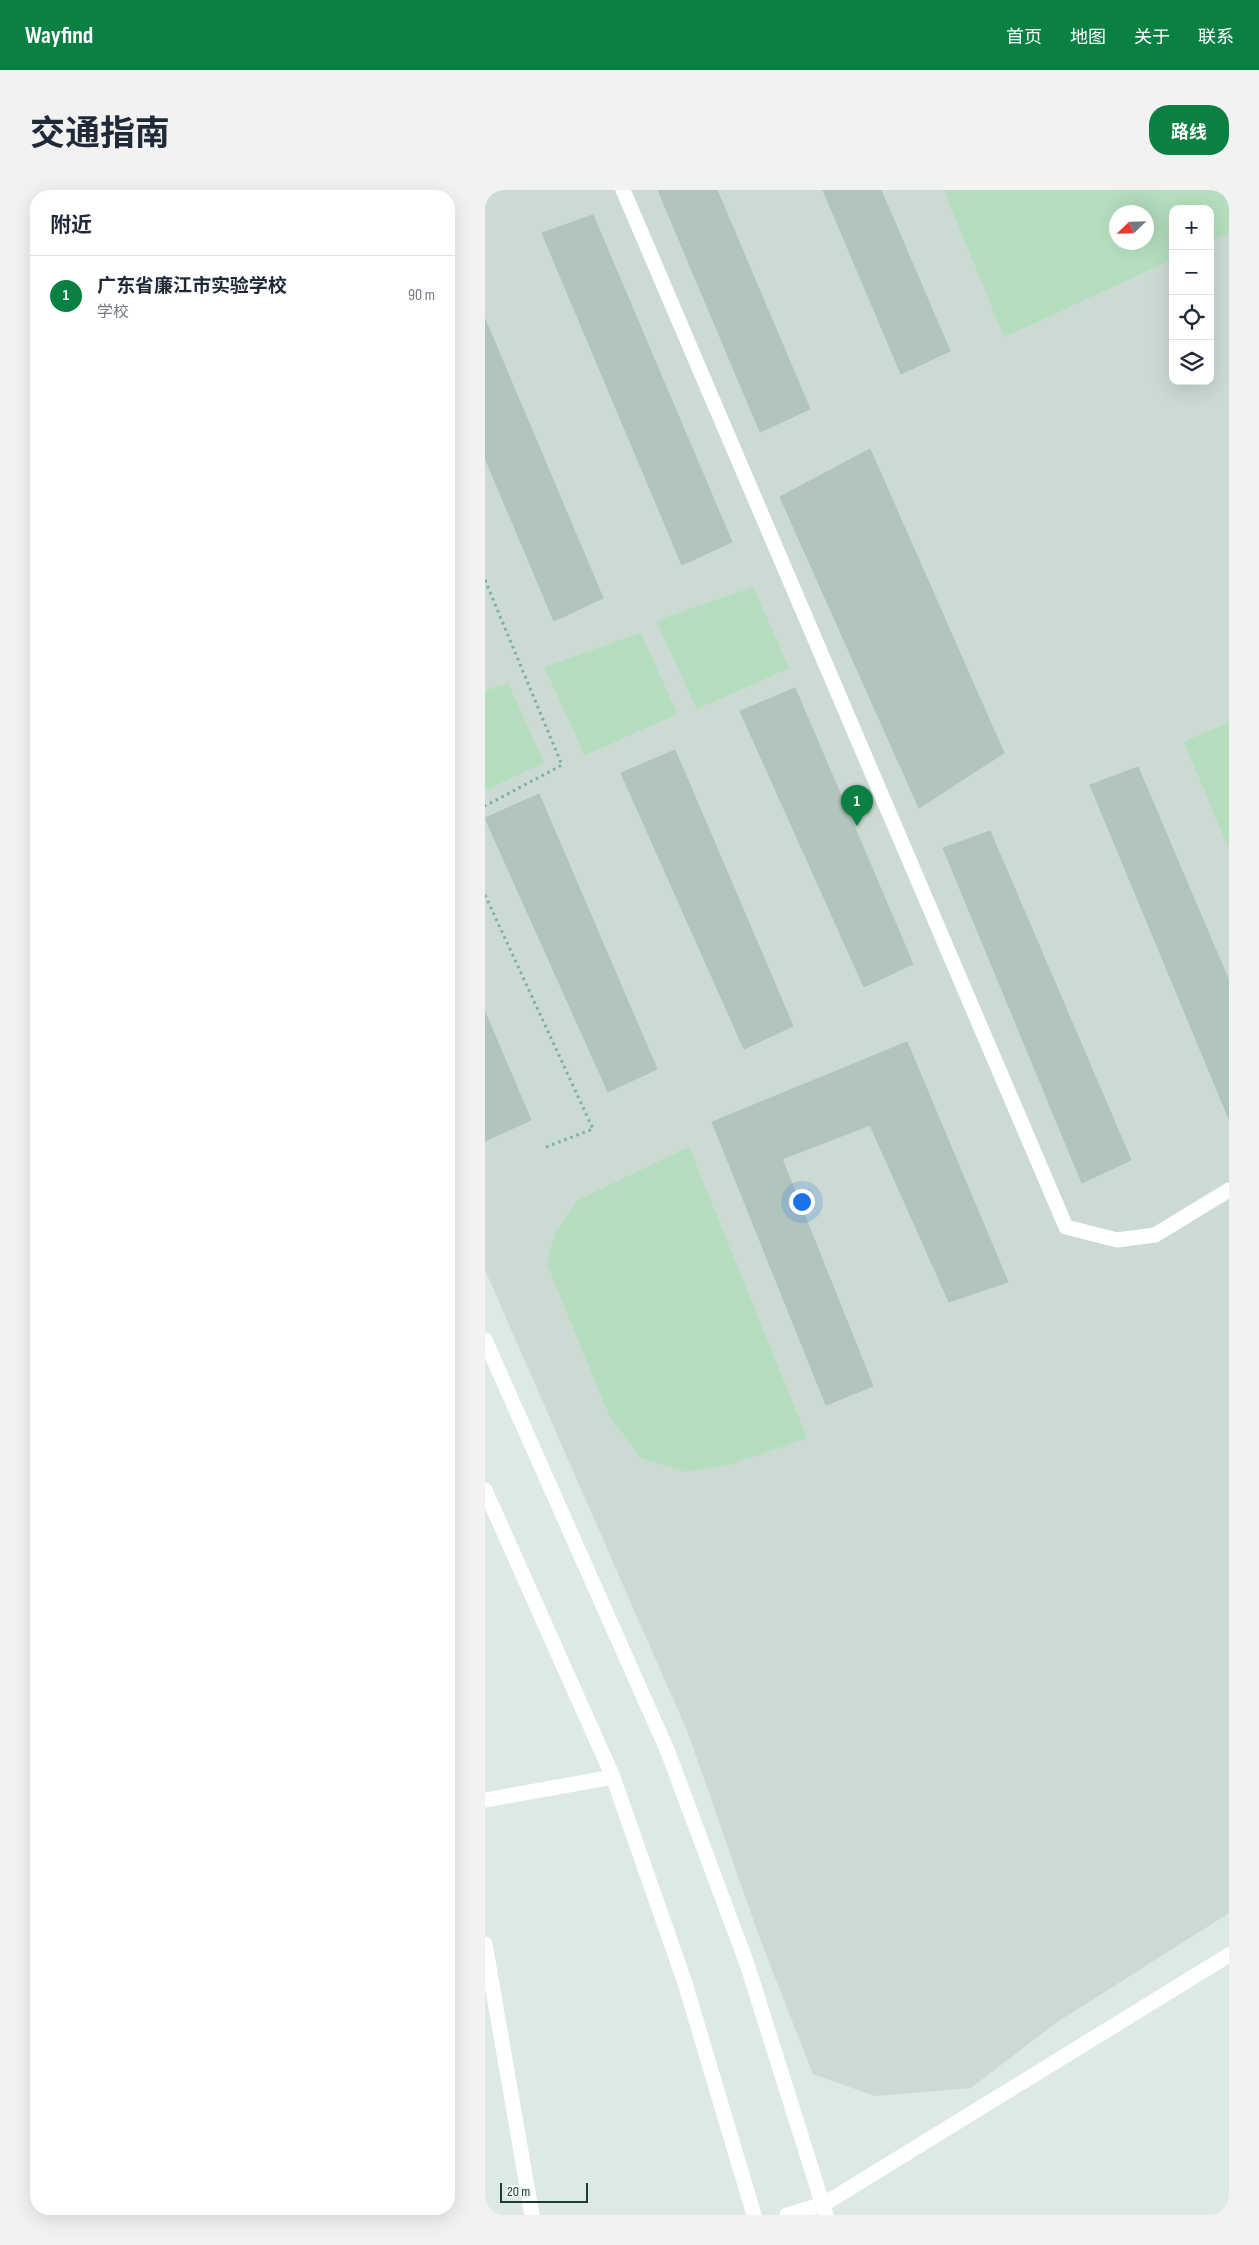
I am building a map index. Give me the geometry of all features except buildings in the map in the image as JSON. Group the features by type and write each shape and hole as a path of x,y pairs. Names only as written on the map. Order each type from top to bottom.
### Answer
{"street":[{"path":"623,190 1067,1227 1117,1240 1155,1236 1229,1190"},
{"path":"485,1340 668,1752 747,1964 825,2210"},
{"path":"485,1490 613,1777 685,1983 754,2215"},
{"path":"485,1800 613,1777"},
{"path":"485,1944 532,2215"},
{"path":"787,2215 825,2210 1229,1955"}],"path":[{"path":"485,580 562,765 485,806"},
{"path":"485,895 593,1129 546,1147"}],"shaded area":[{"path":"485,190 1229,190 1229,1913 1056,2023 971,2088 875,2096 813,2074 760,1939 688,1733 485,1270"}],"green space":[{"path":"944,190 1229,190 1229,233 1214,240 1214,205 1169,205 1169,261 1004,337"},
{"path":"753,587 789,668 697,709 656,621"},
{"path":"641,633 677,714 585,755 544,667"},
{"path":"508,683 544,763 485,790 485,691"},
{"path":"1229,722 1229,849 1184,742"},
{"path":"689,1147 807,1438 728,1465 687,1472 641,1458 609,1415 547,1264 555,1232 578,1200"}],"place":[{"name":"广东省廉江市实验学校","path":"857,826"}]}
